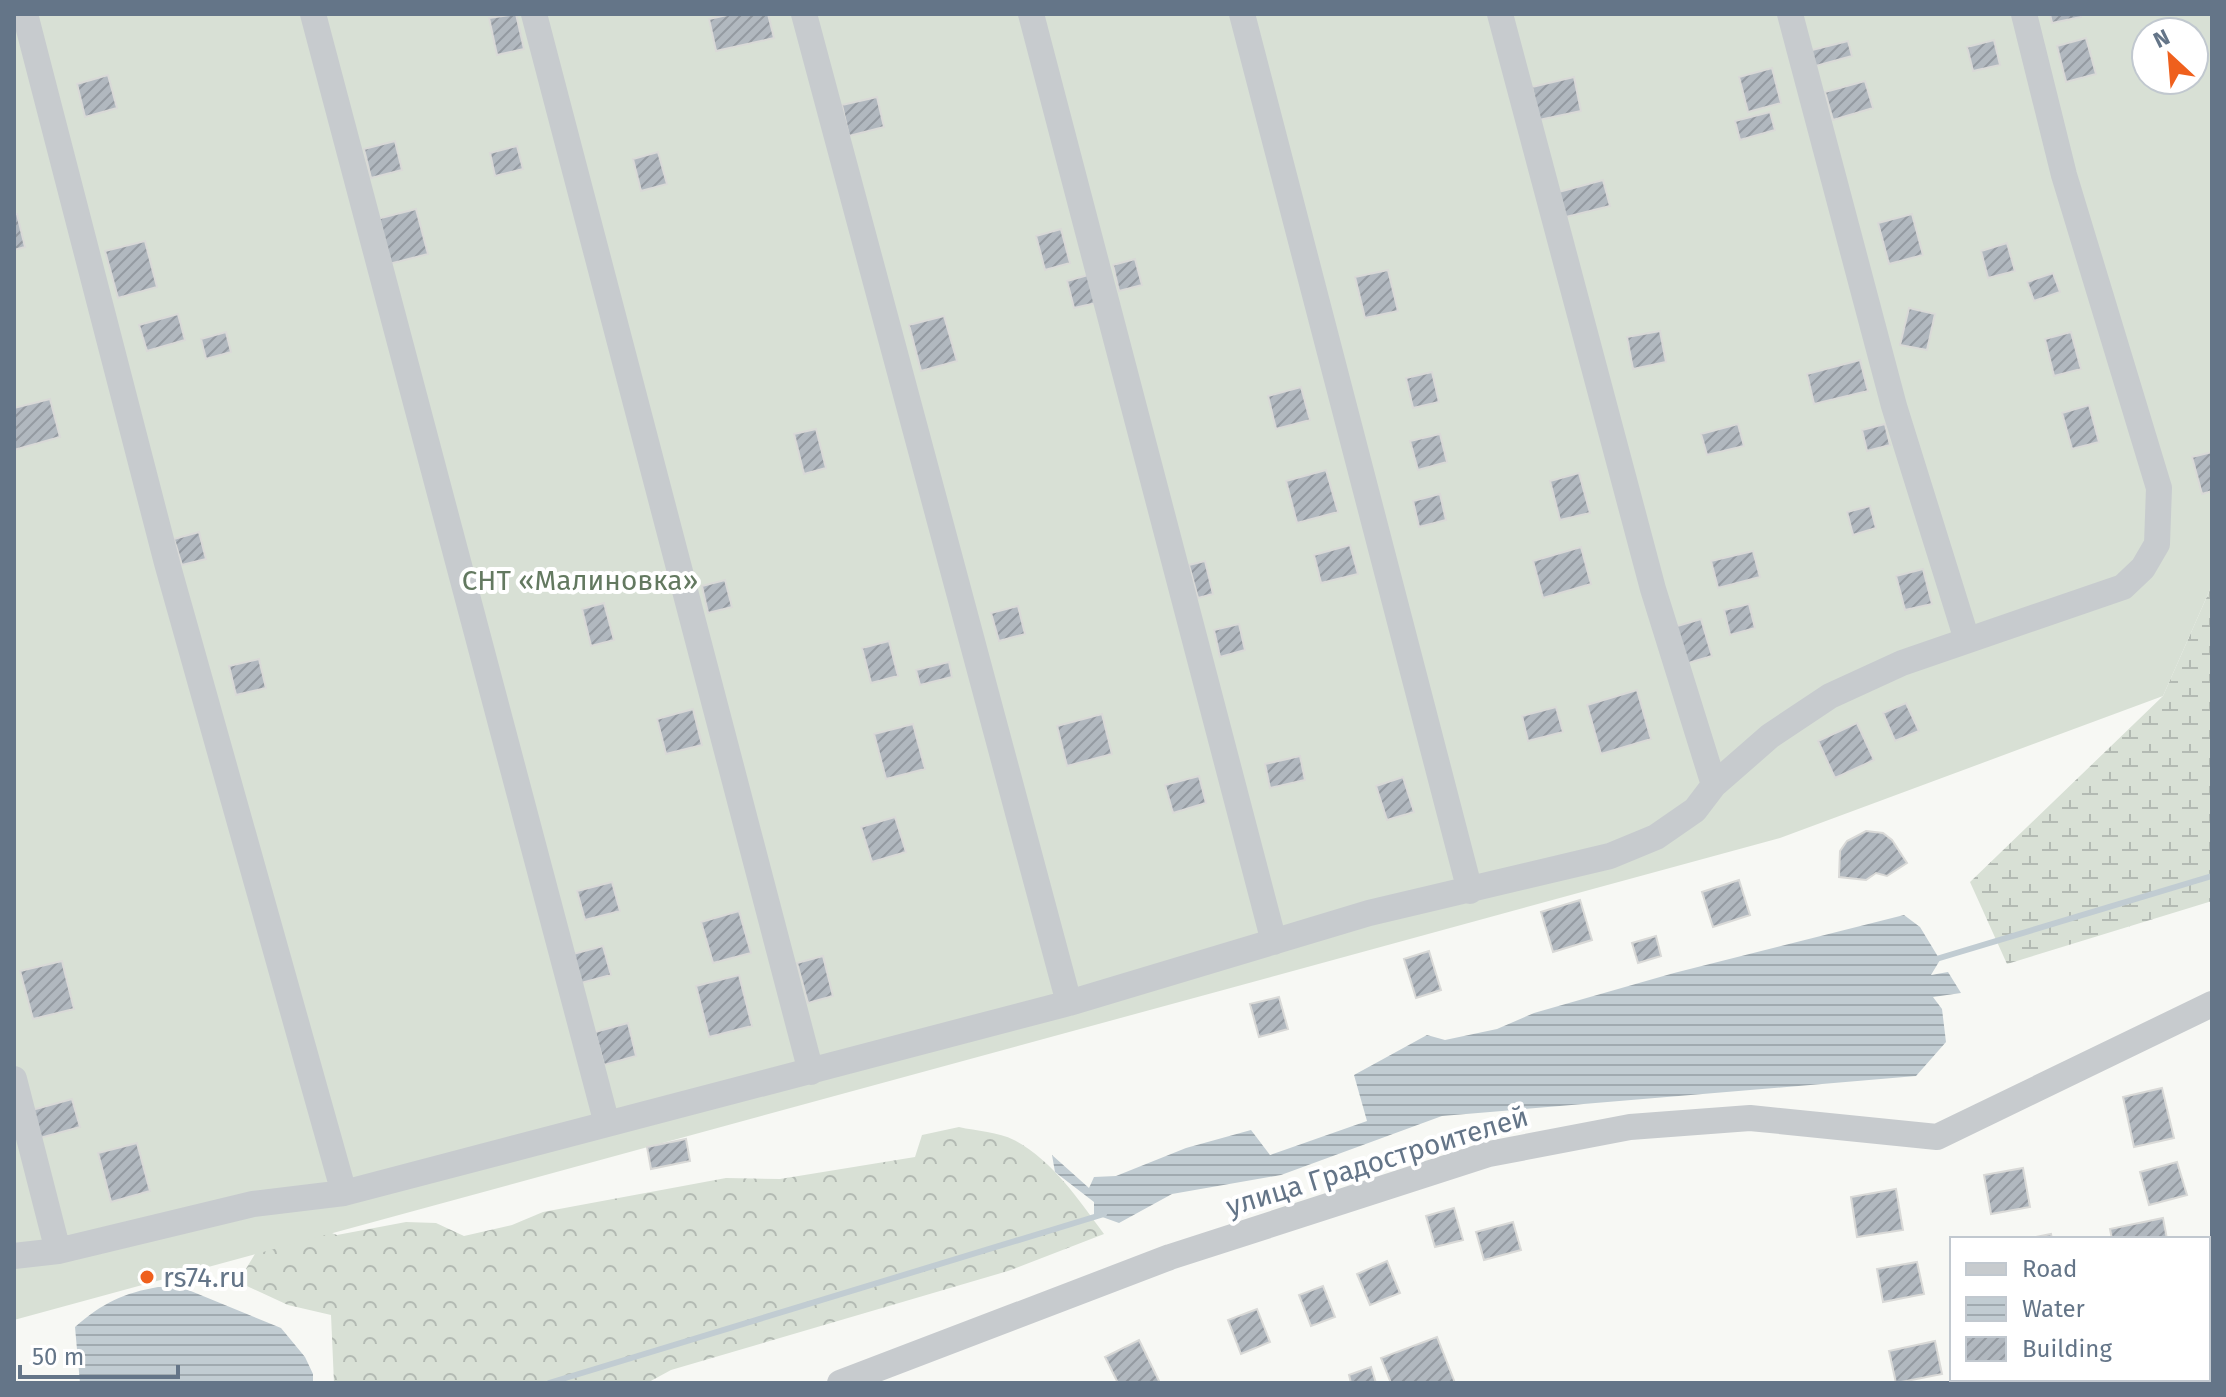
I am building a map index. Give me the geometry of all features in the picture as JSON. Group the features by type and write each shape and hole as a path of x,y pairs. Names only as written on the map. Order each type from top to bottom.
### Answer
{"street":[{"path":"25,14 167,563 344,1193"},
{"path":"313,14 607,1124"},
{"path":"534,14 811,1072"},
{"path":"804,14 1069,1003"},
{"path":"1031,14 1274,942"},
{"path":"1242,14 1470,891"},
{"path":"1500,14 1653,589 1714,785"},
{"path":"1790,14 1894,406 1967,640"},
{"path":"14,1256 58,1251 241,1206 344,1193 1069,1003 1369,913 1610,856 1656,837 1695,810 1714,785 1770,736 1830,696 1902,663 2123,587 2143,568 2157,544 2159,488 2064,175 2024,14"},
{"name":"улица Градостроителей","path":"840,1383 1170,1257 1489,1154 1630,1127 1750,1118 1937,1137 2212,1004"},
{"path":"14,1079 58,1251"}],"green space":[{"name":"СНТ «Малиновка»","path":"14,14 2212,14 2212,585 2163,696 1780,838 14,1320"},
{"path":"2212,585 2212,901 2007,964 1970,882 2163,696"},
{"path":"959,1127 1001,1135 1028,1148 1064,1182 1104,1234 1008,1271 671,1370 647,1383 334,1383 331,1315 288,1305 238,1282 258,1249 309,1224 337,1235 406,1222 436,1223 464,1236 512,1225 543,1212 726,1178 780,1179 915,1157 922,1135"}],"water":[{"path":"1904,915 1920,927 1940,960 1931,975 1948,972 1961,993 1933,997 1942,1009 1946,1042 1916,1076 1442,1116 1281,1175 1172,1194 1119,1223 1094,1214 1094,1202 1055,1172 1052,1155 1089,1188 1094,1177 1116,1176 1186,1148 1251,1130 1270,1155 1367,1121 1354,1075 1427,1035 1445,1040 1497,1029 1534,1013 1674,973"},
{"path":"158,1287 181,1287 281,1328 305,1357 313,1374 313,1383 80,1383 75,1327 114,1300"}],"building":[{"path":"516,14 524,49 497,55 489,18"},
{"path":"732,14 768,14 774,38 716,51 709,19"},
{"path":"2050,14 2081,14 2081,17 2052,23"},
{"path":"2086,38 2096,74 2066,82 2057,46"},
{"path":"1994,40 2000,65 1973,71 1967,47"},
{"path":"1848,41 1852,56 1812,67 1808,51"},
{"path":"1772,68 1781,103 1748,112 1739,77"},
{"path":"108,75 117,108 85,117 77,84"},
{"path":"1574,77 1581,111 1539,120 1532,87"},
{"path":"1865,81 1873,108 1833,120 1825,92"},
{"path":"877,97 884,127 849,136 842,105"},
{"path":"1770,112 1775,130 1740,140 1735,121"},
{"path":"395,141 402,170 371,178 364,149"},
{"path":"517,146 523,169 495,176 490,153"},
{"path":"658,152 667,184 641,191 633,159"},
{"path":"1603,180 1610,206 1562,218 1555,193"},
{"path":"416,209 428,254 389,264 377,219"},
{"path":"14,214 17,214 25,247 14,250"},
{"path":"1912,214 1923,255 1889,264 1878,223"},
{"path":"1061,229 1070,263 1045,270 1036,236"},
{"path":"145,241 157,287 118,298 105,251"},
{"path":"2007,243 2015,271 1988,278 1981,251"},
{"path":"1135,259 1142,285 1119,291 1113,265"},
{"path":"1388,270 1398,311 1365,318 1355,277"},
{"path":"2053,273 2060,292 2034,301 2027,282"},
{"path":"1088,275 1096,303 1074,308 1067,281"},
{"path":"1909,308 1935,314 1927,350 1900,345"},
{"path":"178,314 185,340 147,351 139,325"},
{"path":"944,316 957,361 921,371 909,325"},
{"path":"1660,331 1666,362 1633,369 1627,337"},
{"path":"226,332 231,352 206,359 201,339"},
{"path":"2071,332 2081,369 2054,376 2045,339"},
{"path":"1860,360 1868,391 1814,404 1807,374"},
{"path":"1432,372 1439,402 1413,408 1406,378"},
{"path":"1301,387 1310,420 1276,429 1268,396"},
{"path":"50,399 60,437 14,450 14,408"},
{"path":"2089,405 2099,442 2072,449 2062,413"},
{"path":"1738,424 1744,446 1707,455 1701,434"},
{"path":"1885,424 1890,445 1867,451 1862,430"},
{"path":"816,429 826,468 804,474 794,434"},
{"path":"1440,434 1447,462 1418,470 1410,441"},
{"path":"2212,452 2212,491 2202,494 2192,457"},
{"path":"1326,470 1338,512 1297,523 1286,481"},
{"path":"1579,473 1590,513 1560,520 1550,481"},
{"path":"1440,494 1446,520 1419,527 1413,501"},
{"path":"1870,506 1876,528 1853,535 1847,512"},
{"path":"199,532 206,559 182,565 174,539"},
{"path":"1350,545 1358,574 1321,583 1314,555"},
{"path":"1581,547 1591,584 1543,598 1533,561"},
{"path":"1753,551 1760,577 1718,588 1711,561"},
{"path":"1205,561 1213,594 1198,598 1189,565"},
{"path":"1923,569 1932,604 1905,610 1896,576"},
{"path":"725,580 732,607 708,613 702,586"},
{"path":"604,603 614,640 591,646 582,609"},
{"path":"1749,604 1755,628 1730,635 1724,610"},
{"path":"1018,606 1025,634 999,641 991,613"},
{"path":"1701,619 1712,656 1685,664 1674,627"},
{"path":"1239,624 1245,650 1220,657 1214,630"},
{"path":"889,641 898,676 871,683 862,648"},
{"path":"259,659 266,688 236,695 229,666"},
{"path":"949,662 952,677 920,685 916,670"},
{"path":"1637,690 1651,739 1601,754 1587,705"},
{"path":"1906,703 1919,731 1895,741 1883,713"},
{"path":"1556,707 1563,732 1528,741 1522,716"},
{"path":"693,709 702,745 666,754 657,719"},
{"path":"1102,714 1112,754 1067,766 1057,726"},
{"path":"1857,723 1874,760 1835,778 1818,741"},
{"path":"913,724 925,769 886,779 874,734"},
{"path":"1300,756 1305,780 1270,788 1265,764"},
{"path":"1199,776 1206,803 1173,813 1165,785"},
{"path":"1403,777 1414,812 1387,820 1376,786"},
{"path":"895,817 906,852 872,862 861,827"},
{"path":"1866,831 1883,833 1892,840 1907,863 1887,876 1876,873 1866,880 1839,877 1840,851 1847,841"},
{"path":"1739,880 1750,915 1713,927 1702,892"},
{"path":"612,882 620,911 585,920 577,891"},
{"path":"1580,900 1592,940 1553,952 1541,912"},
{"path":"739,911 751,953 713,963 701,922"},
{"path":"1656,936 1661,956 1638,963 1632,943"},
{"path":"603,946 611,975 581,983 573,954"},
{"path":"1429,951 1441,990 1416,998 1404,959"},
{"path":"823,956 833,996 808,1003 797,963"},
{"path":"62,961 74,1009 33,1019 20,971"},
{"path":"739,975 752,1026 709,1037 696,986"},
{"path":"1279,997 1288,1029 1259,1037 1250,1004"},
{"path":"628,1023 636,1056 604,1065 595,1032"},
{"path":"2162,1088 2174,1138 2134,1147 2123,1097"},
{"path":"72,1099 80,1127 40,1138 32,1110"},
{"path":"686,1139 690,1161 651,1169 647,1147"},
{"path":"137,1143 150,1191 111,1202 98,1153"},
{"path":"2177,1162 2187,1195 2149,1205 2140,1172"},
{"path":"2023,1168 2030,1207 1991,1214 1984,1175"},
{"path":"1896,1189 1903,1230 1857,1237 1851,1197"},
{"path":"1454,1208 1463,1240 1435,1247 1426,1216"},
{"path":"2163,1218 2167,1237 2112,1237 2110,1229"},
{"path":"1513,1222 1521,1250 1484,1260 1476,1232"},
{"path":"1387,1261 1400,1293 1370,1305 1357,1274"},
{"path":"1917,1262 1924,1294 1883,1302 1877,1269"},
{"path":"1323,1286 1335,1317 1311,1326 1299,1295"},
{"path":"1257,1309 1270,1342 1241,1354 1228,1320"},
{"path":"1437,1337 1455,1383 1391,1383 1381,1358"},
{"path":"1139,1340 1160,1383 1118,1383 1105,1357"},
{"path":"1935,1341 1942,1374 1896,1383 1889,1351"},
{"path":"1371,1367 1376,1383 1351,1383 1349,1375"},
{"path":"2106,1381 2128,1383 2106,1383"}],"waterway":[{"path":"1933,960 2212,876"},
{"path":"549,1383 1104,1214"}],"place":[{"name":"rs74.ru","path":"147,1277"}]}
